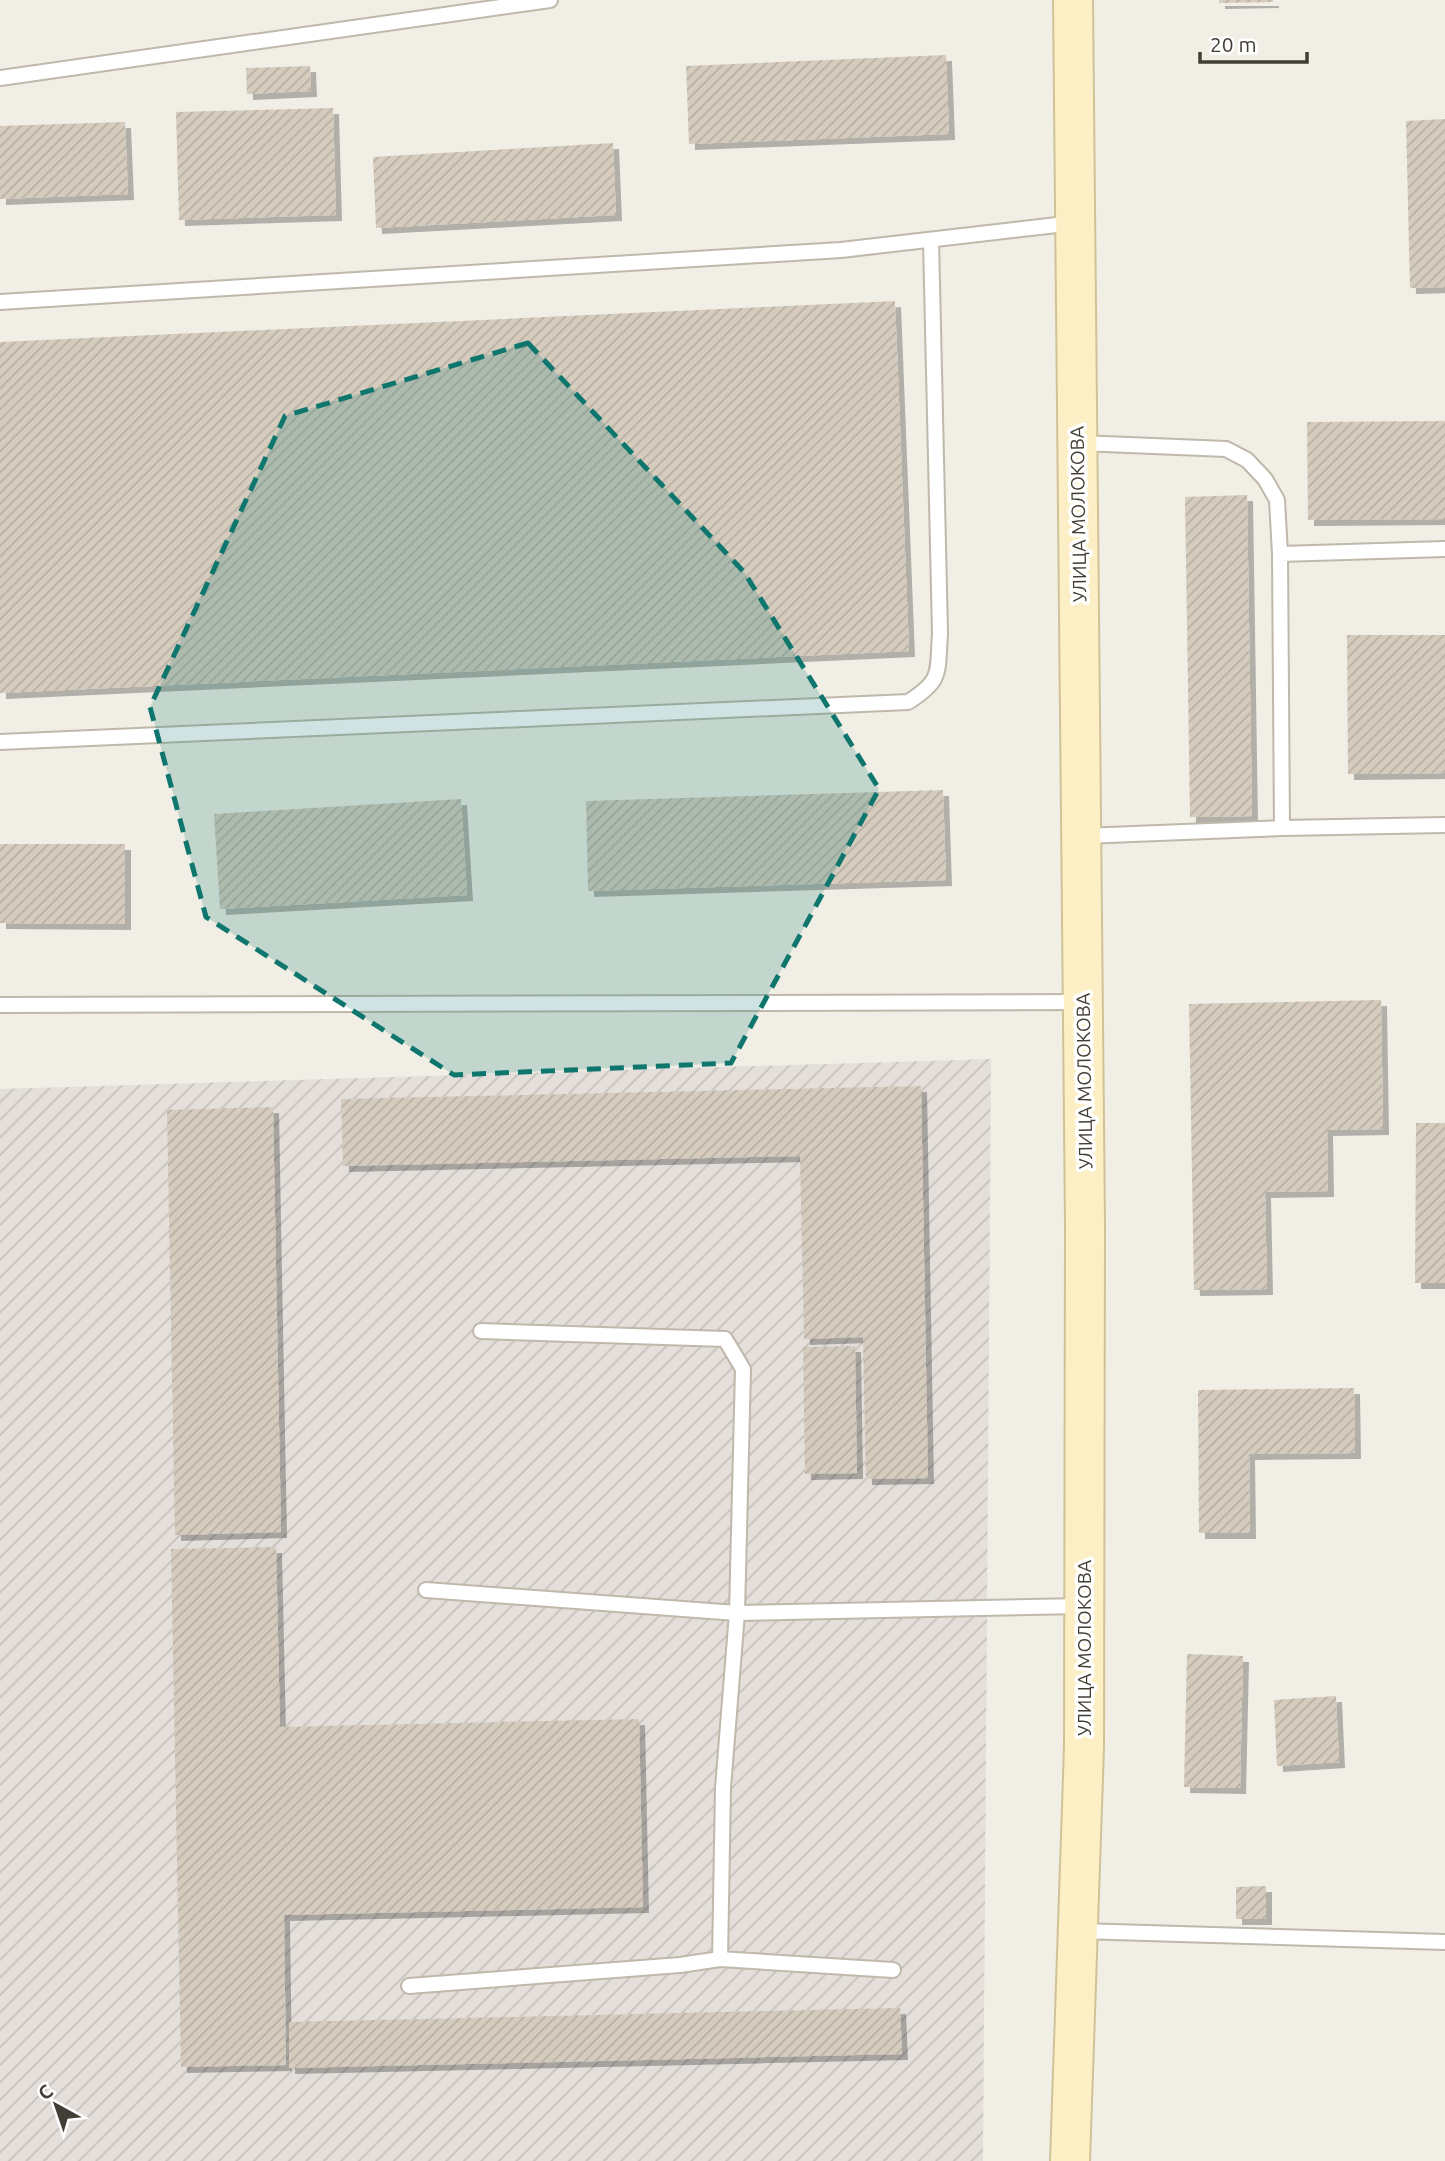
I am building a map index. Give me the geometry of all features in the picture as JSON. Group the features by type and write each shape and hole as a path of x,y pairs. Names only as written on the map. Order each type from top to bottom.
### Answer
{"street":[{"name":"УЛИЦА МОЛОКОВА","path":"1070,2161 1084,1747 1086,1225 1073,0"}],"lane":[{"path":"0,78 550,0"},
{"path":"0,302 841,250 1075,223"},
{"path":"0,742 908,702 924,692 936,679 940,635 931,240"},
{"path":"1078,443 1226,449 1247,460 1265,479 1277,500 1280,554 1282,828"},
{"path":"1280,554 1445,548"},
{"path":"1082,836 1445,825"},
{"path":"0,1005 1083,1002"},
{"path":"481,1331 725,1339 743,1369 737,1614 723,1788 720,1959"},
{"path":"426,1590 737,1614 1083,1606"},
{"path":"1078,1931 1445,1942"},
{"path":"409,1986 680,1965 720,1959 892,1970"}],"highlighted area":[{"path":"528,343 744,572 879,789 731,1063 454,1075 206,917 150,707 285,416"}],"shaded area":[{"path":"991,1059 983,2161 0,2161 0,1089"}],"building":[{"path":"1219,0 1273,0 1273,2 1219,3"},
{"path":"946,55 949,134 689,144 686,66"},
{"path":"310,66 311,91 247,94 246,68"},
{"path":"333,108 336,215 179,220 176,112"},
{"path":"1445,119 1445,287 1410,288 1406,121"},
{"path":"125,122 128,194 0,199 0,126"},
{"path":"613,143 616,215 376,228 373,157"},
{"path":"895,301 909,651 0,693 0,342"},
{"path":"1445,421 1445,519 1308,520 1307,422"},
{"path":"1247,495 1252,816 1190,817 1185,497"},
{"path":"1347,635 1445,635 1445,773 1348,774"},
{"path":"943,790 946,880 588,891 586,801"},
{"path":"461,799 467,895 220,909 214,814"},
{"path":"0,844 125,844 125,924 0,923"},
{"path":"1381,1000 1383,1129 1327,1130 1328,1191 1265,1192 1267,1289 1194,1290 1189,1004"},
{"path":"921,1086 928,1478 866,1479 863,1337 804,1339 800,1156 343,1166 341,1099"},
{"path":"273,1107 281,1532 175,1535 167,1110"},
{"path":"1416,1123 1445,1123 1445,1283 1415,1283"},
{"path":"855,1346 857,1473 805,1474 803,1347"},
{"path":"1354,1388 1355,1453 1249,1454 1250,1533 1199,1533 1198,1390"},
{"path":"276,1547 280,1727 639,1719 643,1907 284,1915 286,2065 181,2067 171,1549"},
{"path":"1187,1654 1243,1656 1240,1788 1184,1787"},
{"path":"1336,1696 1339,1762 1277,1766 1274,1700"},
{"path":"1266,1886 1266,1919 1236,1919 1236,1887"},
{"path":"900,2008 902,2054 289,2068 289,2022"}]}
